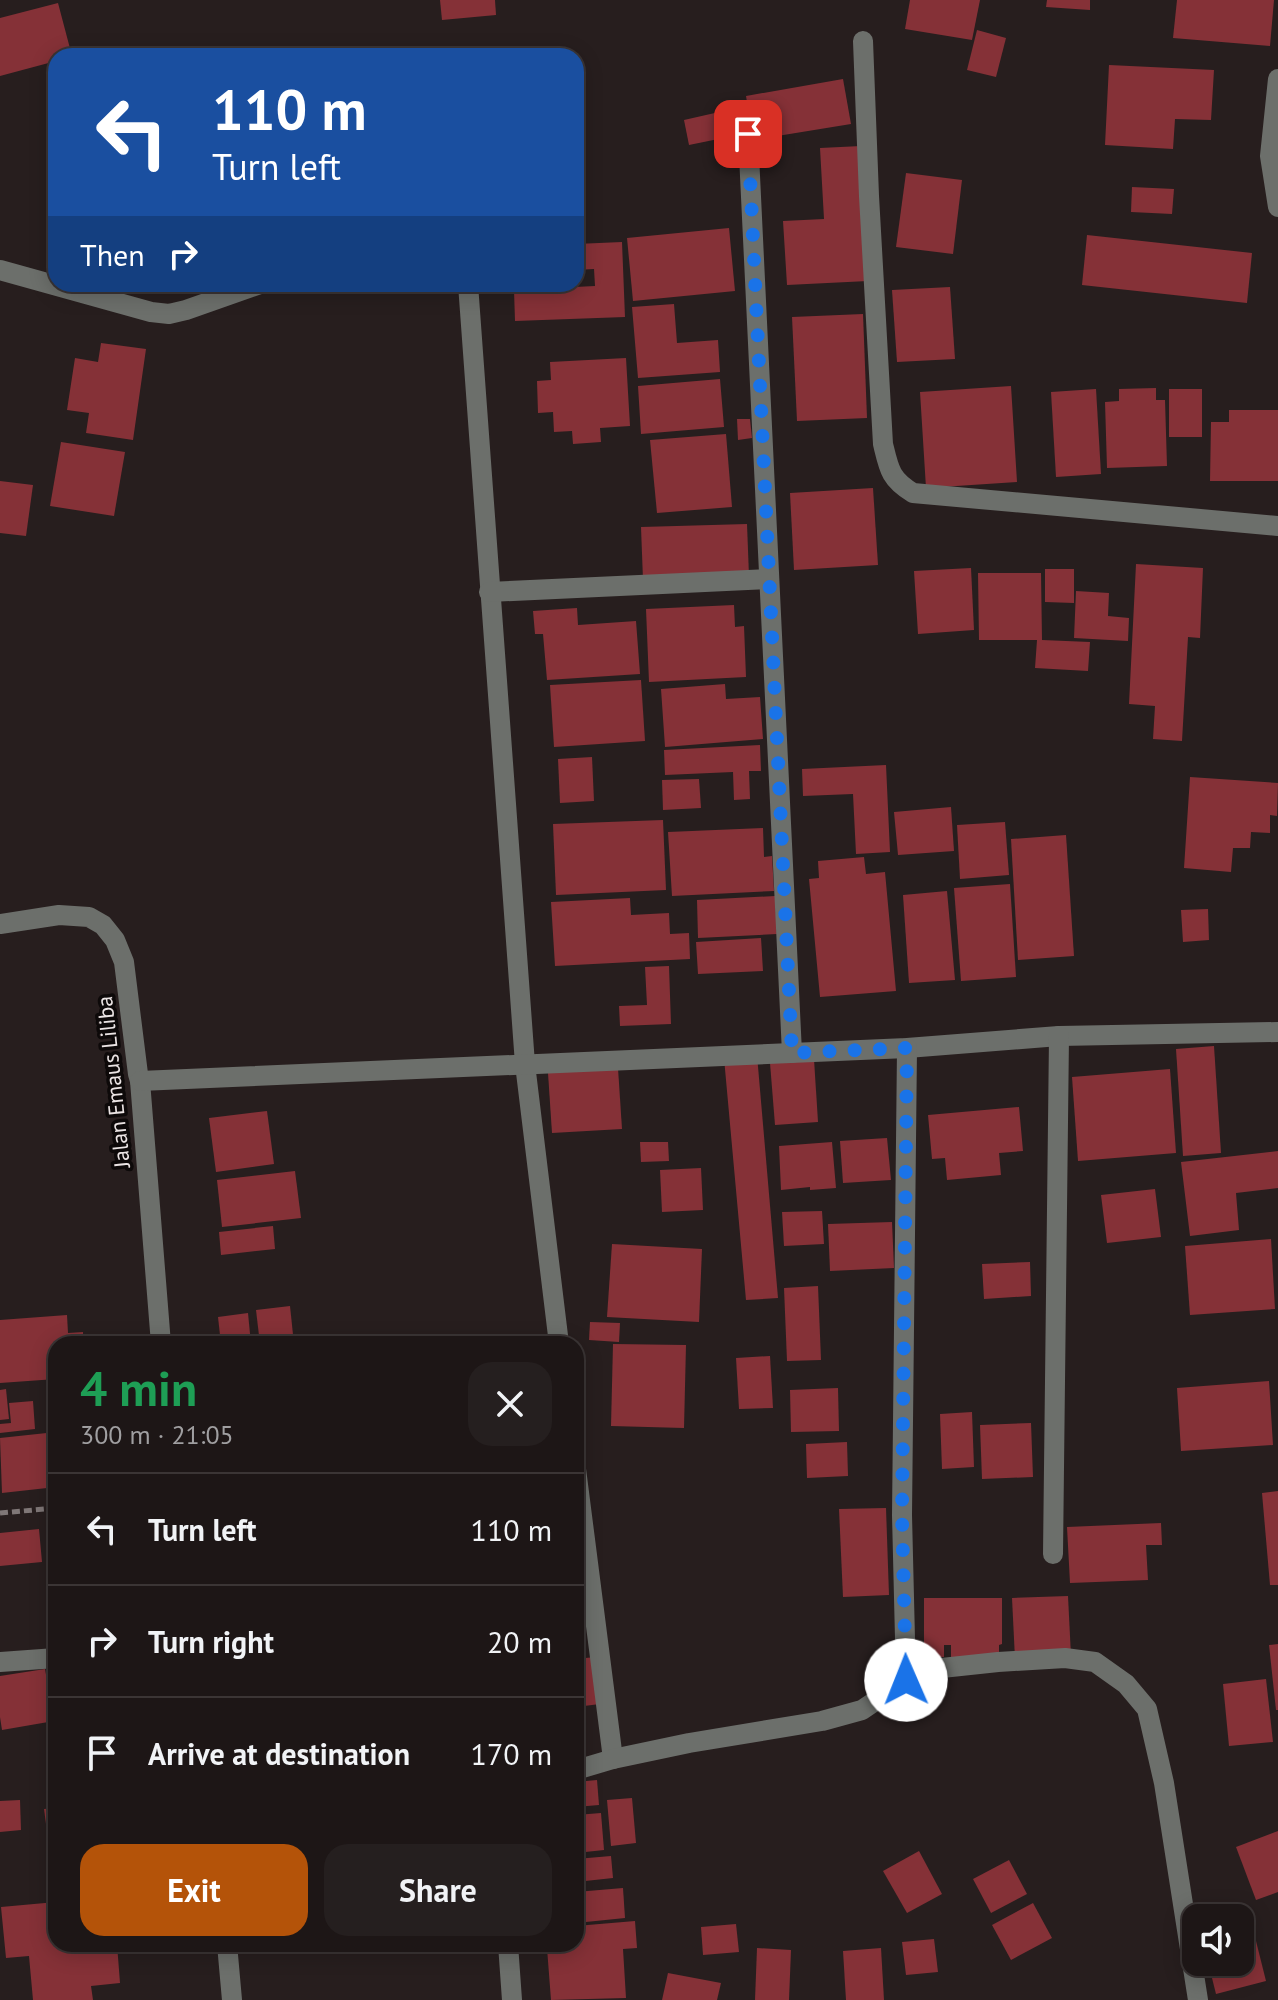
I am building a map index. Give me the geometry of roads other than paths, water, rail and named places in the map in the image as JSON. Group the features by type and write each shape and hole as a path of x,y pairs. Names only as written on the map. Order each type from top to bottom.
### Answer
{"street":[{"path":"863,41 883,444 889,467 898,484 913,493 1278,526"},
{"path":"1278,79 1270,156 1278,207"},
{"path":"748,134 792,1053"},
{"path":"0,270 48,283"},
{"path":"79,292 169,314 238,292"},
{"path":"469,292 525,1064 558,1336"},
{"path":"489,592 769,579"},
{"name":"Jalan Emaus Liliba","path":"0,924 59,915 89,917 103,925 115,940 124,962 140,1081 160,1336"},
{"path":"140,1081 907,1048 1059,1036 1278,1032"},
{"path":"1053,1554 1059,1036"},
{"path":"906,1680 902,1515 907,1048"},
{"path":"584,1532 613,1759"},
{"path":"584,1768 689,1743 822,1721 862,1710 923,1670 1065,1658 1095,1662 1126,1684 1147,1709 1164,1783 1198,2000"},
{"path":"0,1662 48,1659"},
{"path":"228,1952 232,2000"},
{"path":"509,1952 512,2000"}]}
